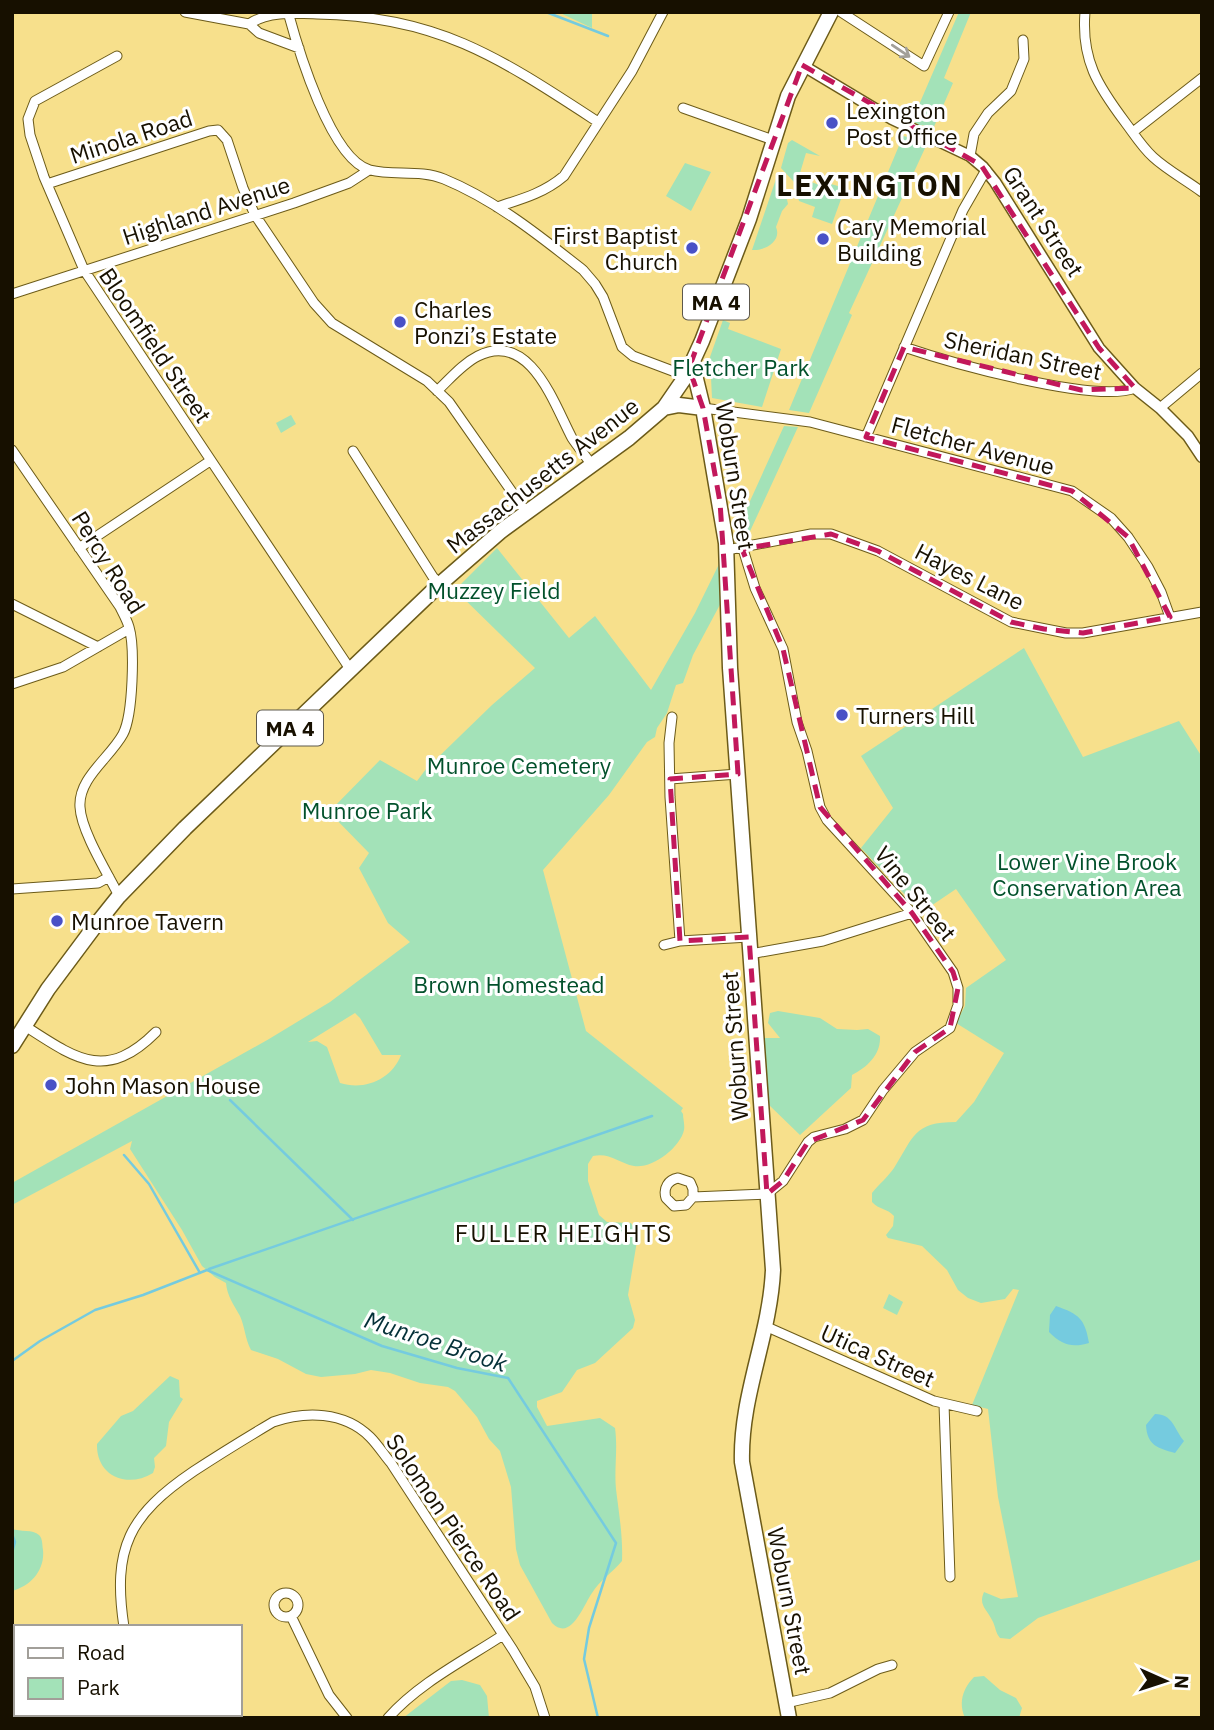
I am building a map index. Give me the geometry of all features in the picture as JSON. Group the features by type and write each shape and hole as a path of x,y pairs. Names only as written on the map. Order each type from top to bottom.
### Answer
{"main road":[{"name":"Massachusetts Avenue","path":"12,1046 76,949 119,896 185,828 440,584 526,512 635,433 664,408 687,372 702,341 749,219 773,140 802,65 831,12"},
{"name":"Woburn Street","path":"687,372 696,379 703,408 727,550 730,667 773,1270 772,1292 745,1409 741,1439 789,1718"},
{"path":"664,408 679,405 703,408"}],"street":[{"path":"185,12 249,24 260,33 299,48"},
{"path":"497,207 533,196 552,187 564,176 642,55 663,12"},
{"path":"841,12 924,66 949,12"},
{"path":"1086,12 1084,32 1091,68 1098,85 1155,159 1202,192"},
{"path":"249,24 261,16 288,13 352,15 404,22 465,43 499,59 598,122"},
{"path":"288,13 299,48 338,144 350,157 369,170 416,172 442,177 497,207 565,256 593,281 603,297 622,347 633,356 687,372"},
{"path":"970,156 974,134 988,113 1011,91 1024,59 1023,40"},
{"name":"Bloomfield Street","path":"117,56 44,95 35,101 31,108 28,118 30,135 47,184 84,270 351,669"},
{"name":"Grant Street","path":"802,65 892,119 970,156 986,170 1098,346 1135,388 1188,436 1202,457"},
{"path":"1133,132 1202,78"},
{"path":"683,108 773,140"},
{"name":"Minola Road","path":"47,184 218,130 227,140 255,215"},
{"name":"Highland Avenue","path":"12,294 349,183 369,170"},
{"path":"866,437 963,211 986,170"},
{"path":"255,215 314,303 332,323 427,381 449,402 526,512"},
{"name":"Sheridan Street","path":"904,347 1013,377 1081,390 1116,393 1135,388"},
{"path":"437,391 480,355 500,352 526,360 540,376 574,441 591,464"},
{"path":"1160,408 1202,373"},
{"name":"Fletcher Avenue","path":"703,408 793,419 1073,491 1111,518 1128,537 1161,592 1170,617"},
{"name":"Percy Road","path":"12,450 120,607 129,629 132,667 123,733 88,778 80,807 83,822 119,896"},
{"path":"353,452 440,584"},
{"path":"79,548 210,461"},
{"name":"Hayes Lane","path":"727,550 811,534 831,534 878,551 1011,622 1044,629 1083,633 1202,612"},
{"name":"Vine Street","path":"743,549 755,588 783,649 796,717 820,807 827,820 912,913 953,972 958,988 958,1005 950,1028 915,1052 883,1090 863,1120 845,1129 814,1137 808,1142 783,1181 767,1194"},
{"path":"12,604 98,647"},
{"path":"12,684 63,667 129,629"},
{"path":"672,717 669,743 670,779 680,942"},
{"path":"670,779 738,774"},
{"path":"12,889 98,883 109,877"},
{"path":"750,954 855,933 912,913"},
{"path":"664,945 749,937"},
{"path":"25,1026 70,1052 89,1060 106,1062 139,1049 156,1031"},
{"path":"693,1197 767,1194"},
{"name":"Utica Street","path":"765,1326 944,1404 977,1410"},
{"path":"944,1404 950,1577"},
{"name":"Solomon Pierce Road","path":"124,1625 120,1581 123,1556 132,1529 150,1505 166,1490 261,1429 290,1416 311,1414 333,1417 354,1425 370,1437 391,1463 535,1687 545,1718"},
{"path":"291,1616 329,1695 346,1718"},
{"path":"388,1718 424,1686 503,1635"},
{"path":"786,1703 830,1693 892,1665"}],"highlighted area":[{"path":"802,65 981,165 1099,348 1135,388 1081,390 904,347 866,437 1072,491 1128,537 1170,617 1083,633 1044,629 1011,622 878,551 831,534 742,549 783,649 820,807 912,913 953,972 958,988 950,1028 915,1052 863,1120 808,1142 783,1181 767,1194 749,937 680,941 677,922 670,779 738,774 720,502 703,408 689,368"}],"green space":[{"path":"558,12 592,12 592,28"},
{"path":"959,12 971,12 944,78 953,83 933,129 922,125 915,140 926,146 849,313 852,315 809,413 789,410 903,136 912,138 918,124 912,121"},
{"path":"792,140 820,156 806,153 800,173 803,179 822,186 824,182 845,188 832,224 812,217 815,207 799,201 794,182 781,168 788,143"},
{"path":"685,163 711,172 691,211 666,196"},
{"path":"776,179 784,186 788,204 776,227 777,237 767,247 752,250"},
{"name":"Fletcher Park","path":"723,320 730,323 728,329 781,349 762,407 712,398 710,357"},
{"path":"291,415 296,424 281,433 276,423"},
{"path":"784,426 798,427 746,540 736,542 736,532"},
{"path":"497,548 569,638 595,616 651,690 695,613 721,560 723,599 693,655 683,683 676,685 667,713 657,728 655,737 647,742 609,795 543,870 586,1031 683,1108 681,1111 684,1126 677,1144 657,1161 634,1166 599,1155 593,1156 588,1164 588,1181 599,1215 607,1222 631,1223 638,1235 628,1295 635,1320 633,1328 595,1363 577,1370 562,1392 537,1401 537,1407 547,1426 600,1418 615,1428 622,1561 595,1589 576,1620 565,1628 559,1628 552,1623 520,1565 516,1549 511,1487 500,1451 455,1391 448,1387 420,1383 371,1370 321,1377 306,1374 278,1359 251,1350 226,1283 202,1266 130,1149 132,1141 12,1205 12,1183 269,1039 330,1002 410,942 388,923 359,868 369,853 329,812 380,760 417,781 492,705 535,668 455,590","holes":["355,1013 382,1055 401,1055 391,1071 376,1081 359,1085 340,1083 327,1047 317,1041 308,1042"]},
{"name":"Lower Vine Brook Conservation Area","path":"1024,648 1083,757 1179,721 1202,757 1202,1559 1038,1618 1010,1639 998,1636 982,1600 984,1592 1001,1599 1018,1597 998,1497 988,1409 972,1405 1019,1290 1013,1289 1005,1299 981,1303 968,1298 958,1290 947,1270 922,1246 888,1238 886,1235 893,1226 894,1216 872,1202 872,1193 894,1168 916,1133 931,1125 956,1122 974,1102 1004,1053 956,1023 965,1006 966,988 1006,960 956,889 919,914 907,897 861,848 893,808 861,756"},
{"path":"778,1011 820,1018 837,1029 868,1029 880,1036 876,1055 852,1075 851,1088 800,1135 768,1104 762,1038 780,1038 768,1023 770,1013"},
{"path":"889,1294 903,1302 897,1315 883,1308"},
{"path":"170,1376 179,1380 180,1397 183,1399 169,1422 166,1446 154,1458 153,1473 133,1480 115,1476 102,1464 97,1444 121,1416 133,1411"},
{"path":"12,1529 39,1535 43,1557 39,1570 31,1581 12,1591"},
{"path":"984,1676 1000,1690 1016,1698 1022,1708 1019,1718 965,1718 962,1707 964,1691 974,1677"},
{"path":"462,1680 480,1685 487,1696 489,1718 403,1718 451,1681"}],"water":[{"path":"1056,1306 1080,1318 1089,1343 1068,1344 1049,1332 1050,1315"},
{"path":"1155,1414 1169,1419 1184,1441 1175,1453 1158,1447 1148,1437 1146,1425"},
{"path":"12,1668 14,1716 59,1716 12,1718"}],"waterway":[{"path":"546,12 608,36"},
{"path":"230,1100 353,1220"},
{"path":"209,1269 652,1116"},
{"path":"124,1155 149,1184 200,1273"},
{"name":"Munroe Brook","path":"12,1361 40,1341 95,1310 207,1270 382,1346 457,1368 508,1378 616,1543 589,1628 584,1659 598,1718"},
{"name":"Munroe Brook","path":"12,1534 15,1542 12,1553"}],"place":[{"name":"Lexington Post Office","path":"832,123"},
{"name":"Cary Memorial Building","path":"823,239"},
{"name":"First Baptist Church","path":"692,248"},
{"name":"Charles Ponzi’s Estate","path":"400,322"},
{"name":"Turners Hill","path":"842,715"},
{"name":"Munroe Tavern","path":"57,921"},
{"name":"John Mason House","path":"51,1085"}],"district":[{"name":"LEXINGTON","path":"870,184"},
{"name":"FULLER HEIGHTS","path":"564,1233"}],"park label":[{"name":"Muzzey Field","path":"494,590"},
{"name":"Munroe Cemetery","path":"519,765"},
{"name":"Munroe Park","path":"367,810"},
{"name":"Brown Homestead","path":"509,984"}]}
